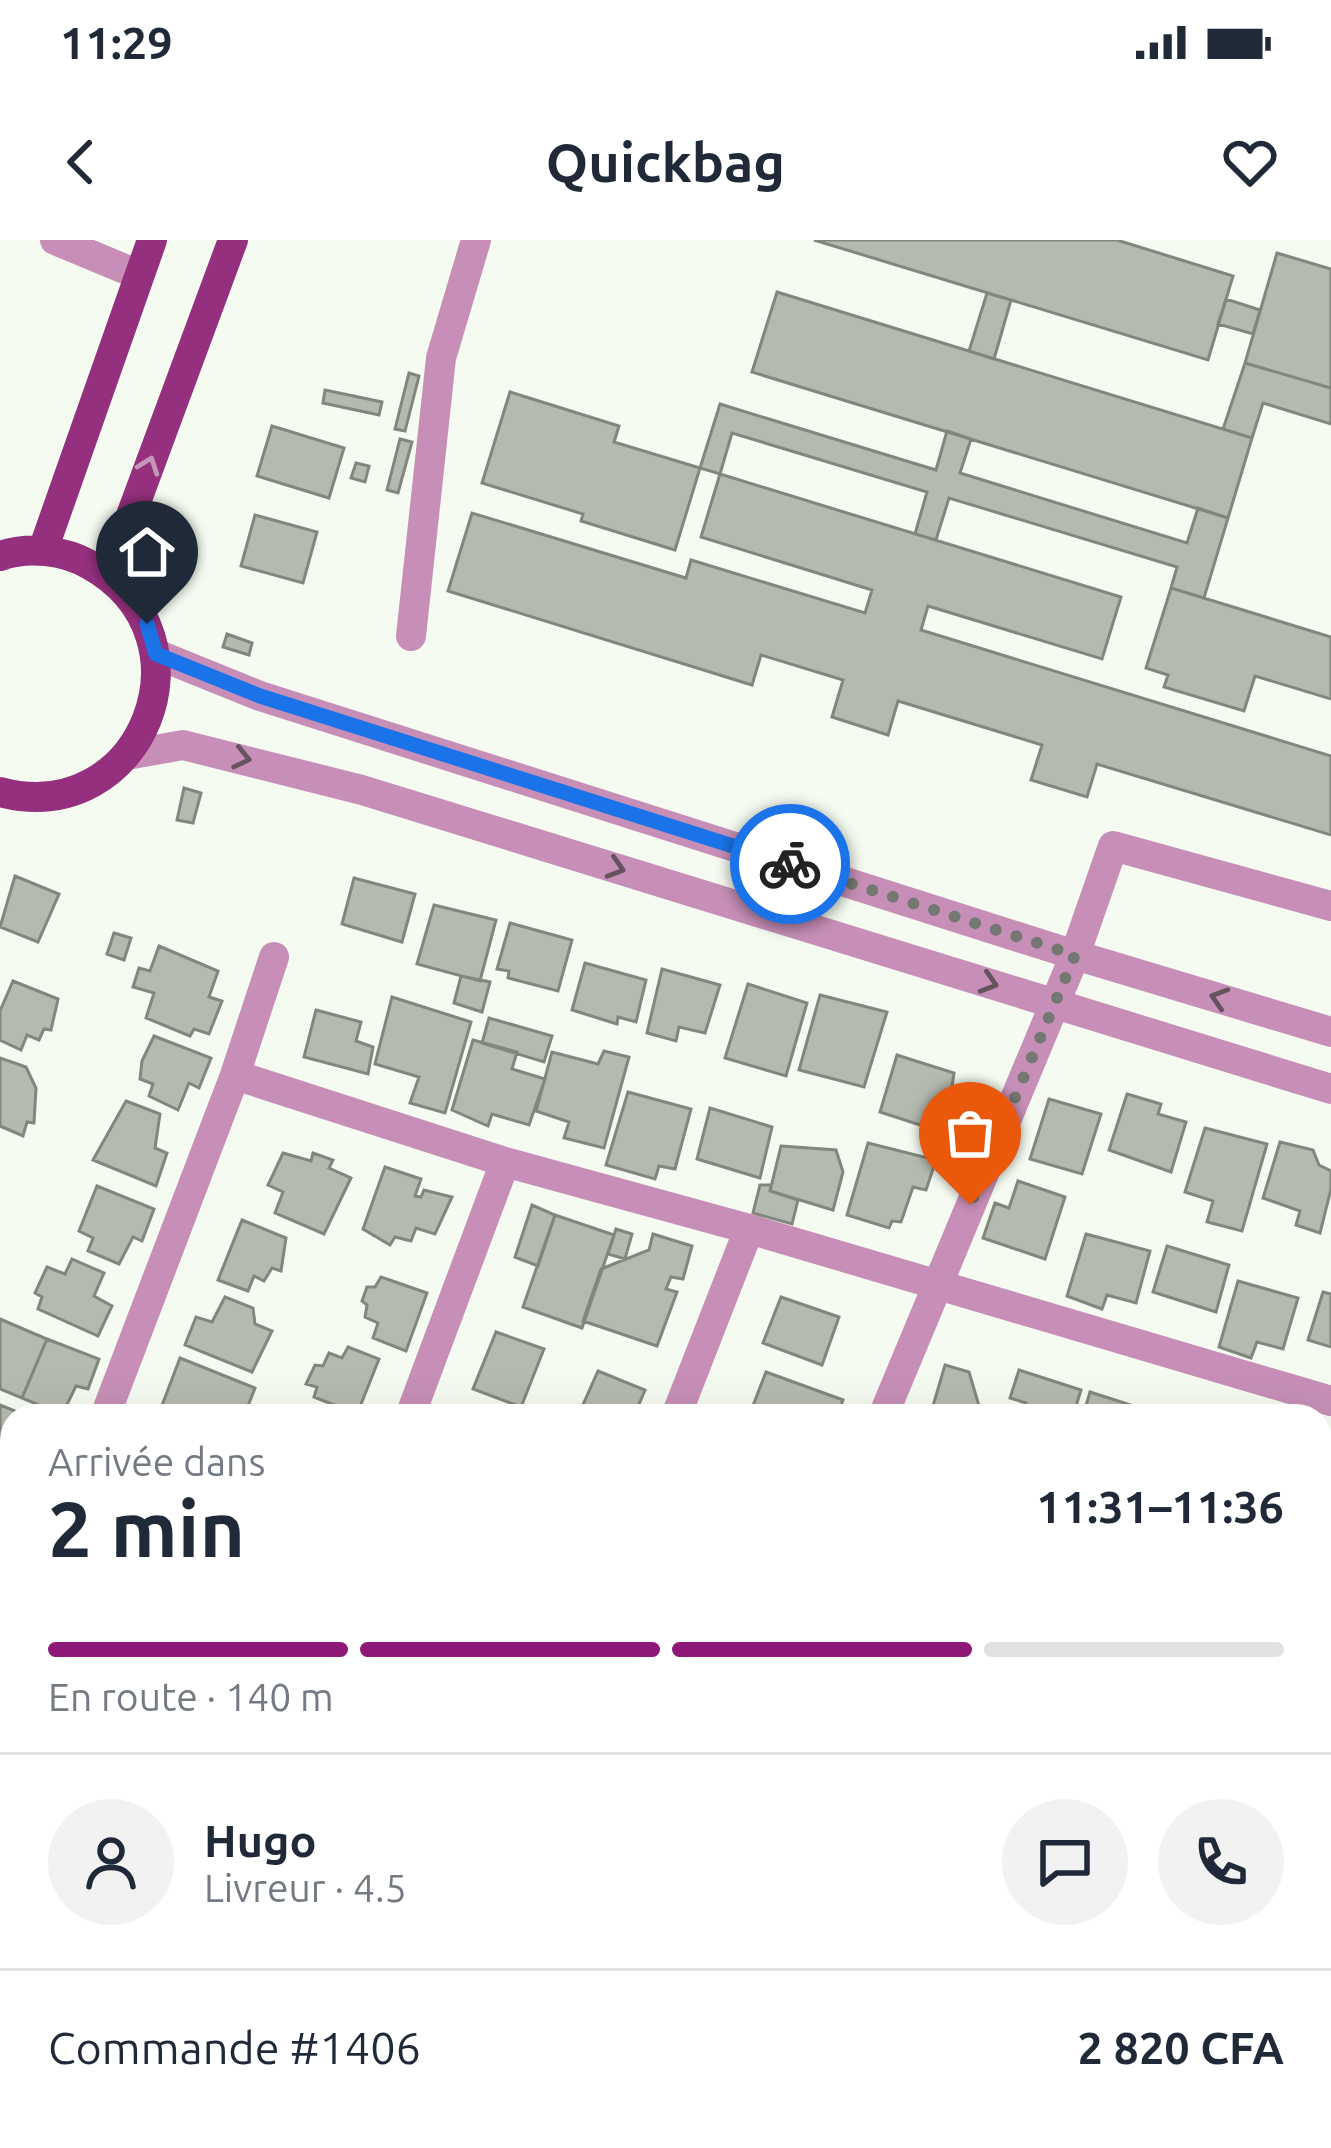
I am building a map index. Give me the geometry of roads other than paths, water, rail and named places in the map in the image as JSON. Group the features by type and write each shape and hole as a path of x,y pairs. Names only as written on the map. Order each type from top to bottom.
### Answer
{"main road":[{"path":"44,550 152,240"},
{"path":"109,575 233,240"},
{"path":"0,556 44,550 78,558 109,575 131,597 147,624 156,654 153,708 127,755 98,780 61,794 0,792"},
{"path":"0,818 36,796"}],"street":[{"path":"55,240 139,275"},
{"path":"411,636 441,358 476,240"},
{"path":"156,654 260,696 1075,955 1331,1031"},
{"path":"127,755 183,745 362,790 1331,1089"},
{"path":"888,1404 1075,955 1113,846 1331,906"},
{"path":"110,1404 235,1075 274,957"},
{"path":"235,1075 505,1162 936,1285 1288,1403 1331,1401"},
{"path":"414,1404 505,1162"},
{"path":"681,1404 749,1229"}]}
